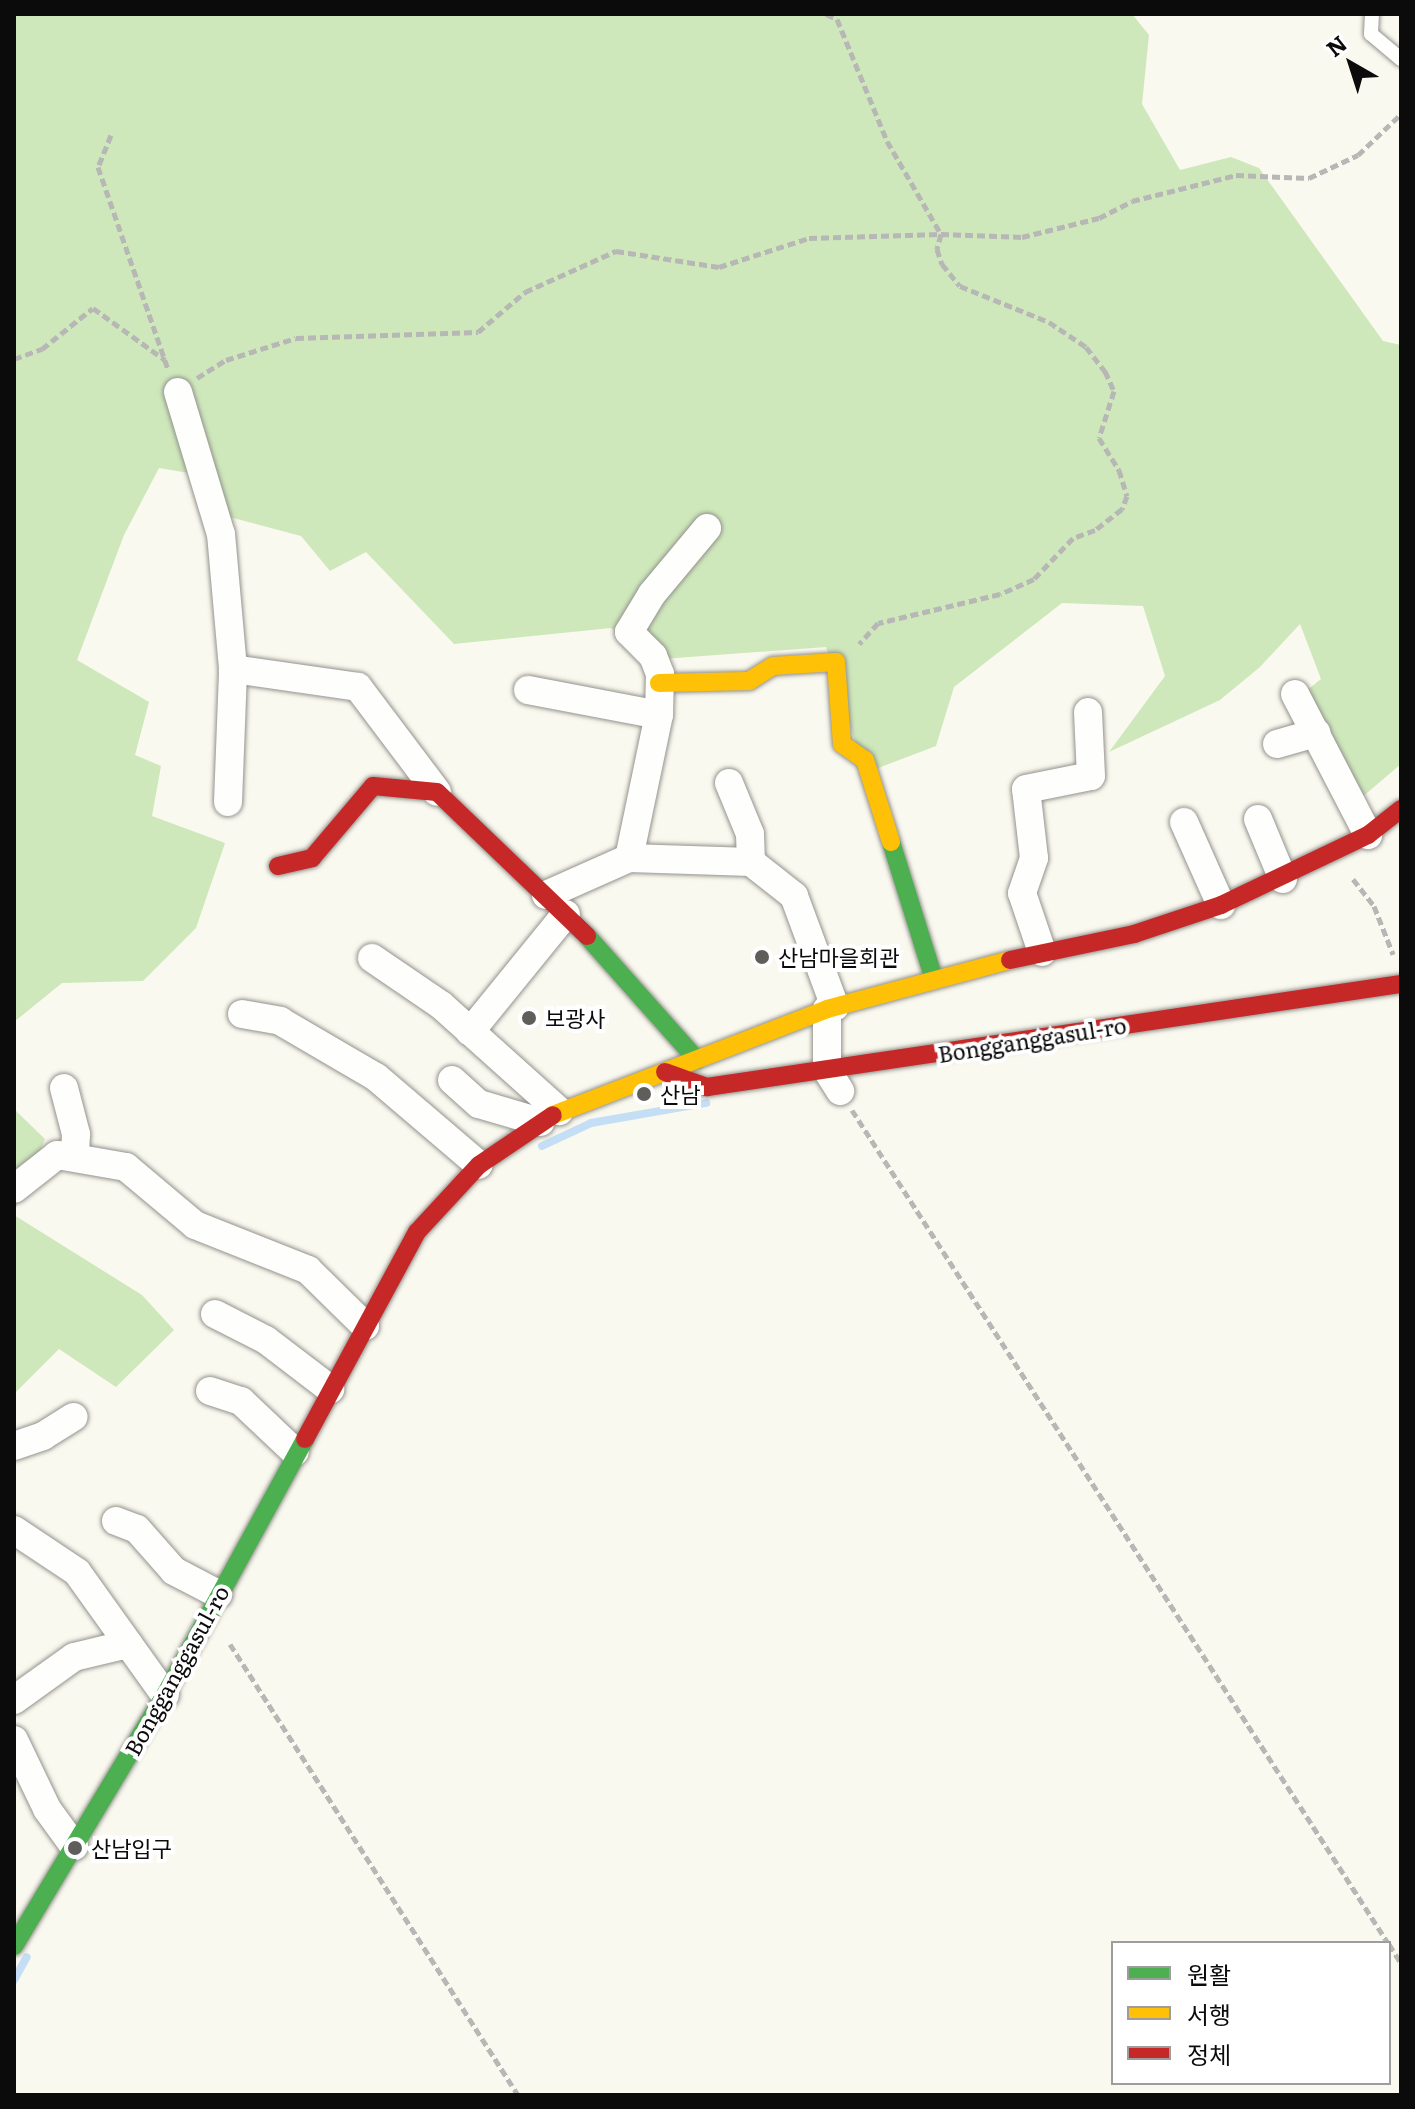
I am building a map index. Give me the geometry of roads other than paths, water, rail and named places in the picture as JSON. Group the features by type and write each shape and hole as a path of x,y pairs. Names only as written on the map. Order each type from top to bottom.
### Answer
{"street":[{"path":"178,392 221,534 233,669 228,802"},
{"path":"629,858 659,715 660,679 653,656 629,632 652,594 707,528"},
{"path":"660,679 749,681 773,666 836,662 842,744 865,760 934,979"},
{"path":"233,669 358,687 437,792 556,905 697,1060"},
{"path":"528,690 659,715"},
{"path":"1295,694 1368,835"},
{"path":"1042,952 1022,893 1034,858 1026,789 1091,776 1088,712"},
{"path":"1277,744 1316,733"},
{"path":"729,783 750,834 751,862"},
{"path":"278,866 312,858 373,786 437,792"},
{"name":"Bongganggasul-ro","path":"14,1946 165,1695 417,1232 479,1165 549,1116 831,1008 1042,952 1134,934 1221,905 1283,879 1368,835 1401,809"},
{"path":"1258,819 1283,879"},
{"path":"1184,822 1221,905"},
{"path":"470,1032 556,905 629,858 751,862 794,896 831,1008 832,1079"},
{"path":"372,958 470,1032 549,1116"},
{"name":"Bongganggasul-ro","path":"665,1072 707,1087 832,1079 1400,984"},
{"path":"242,1014 280,1021 376,1077 479,1165"},
{"path":"452,1080 479,1104 549,1116"},
{"path":"64,1088 76,1134 75,1154"},
{"path":"14,1189 57,1155 75,1154 126,1167 184,1231 308,1270 365,1326"},
{"path":"215,1314 266,1340 330,1389"},
{"path":"210,1391 241,1401 295,1452"},
{"path":"14,1446 73,1417"},
{"path":"116,1521 137,1529 174,1571 213,1603"},
{"path":"14,1530 77,1572 165,1695"},
{"path":"14,1700 74,1657 128,1644"},
{"path":"14,1740 47,1809 74,1846"}],"lane":[{"path":"1372,14 1371,34 1401,59"}],"waterway":[{"path":"542,1146 591,1123 706,1103"},
{"path":"14,1980 27,1957"}],"place":[{"name":"산남마을회관","path":"762,957"},
{"name":"보광사","path":"529,1018"},
{"name":"산남","path":"644,1094"},
{"name":"산남입구","path":"75,1848"}]}
